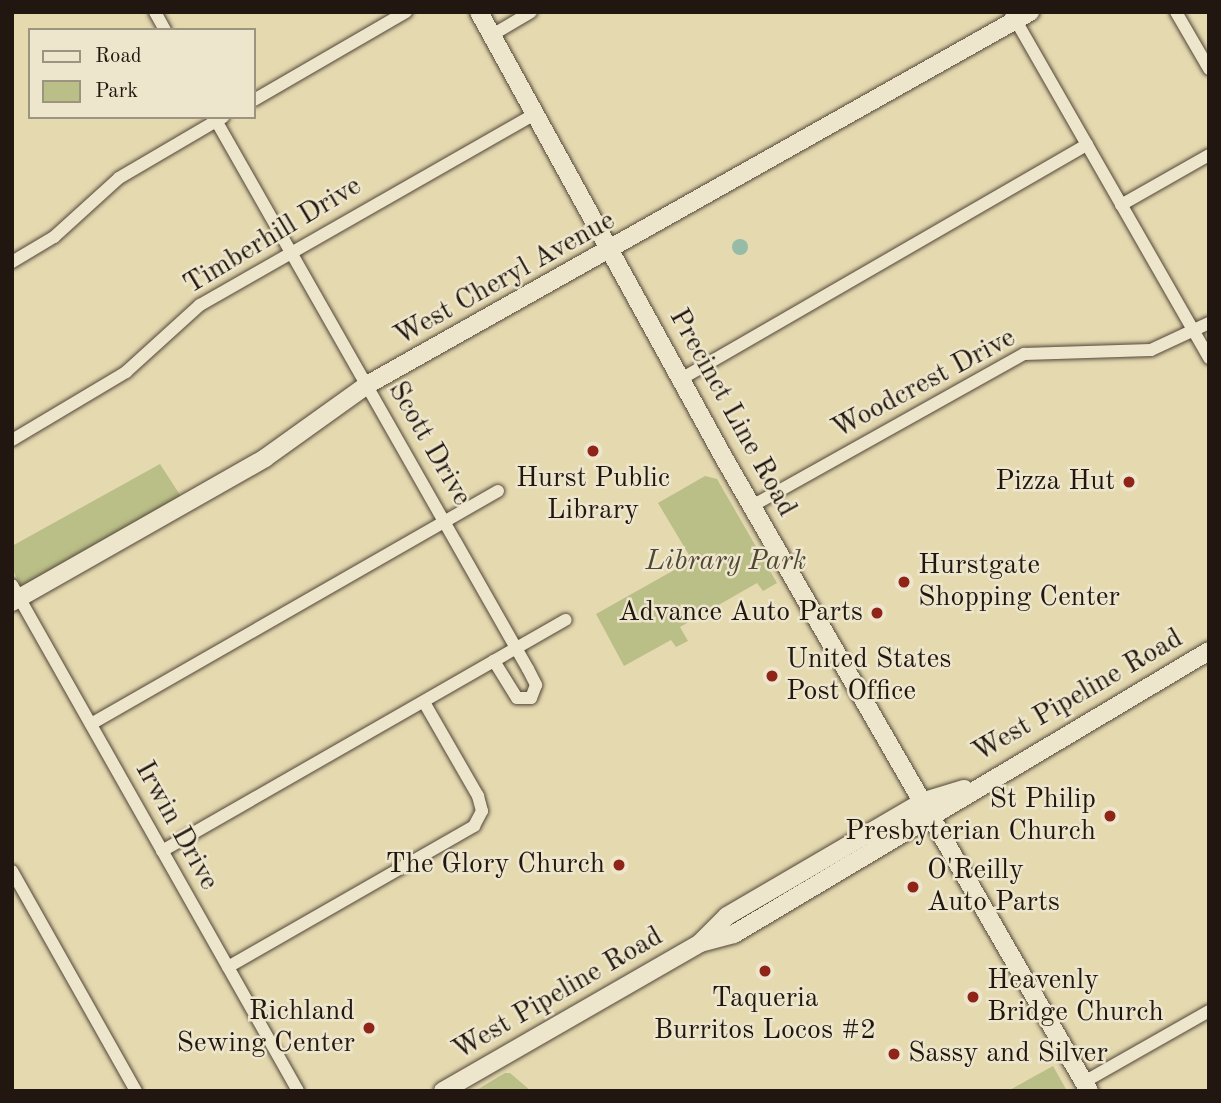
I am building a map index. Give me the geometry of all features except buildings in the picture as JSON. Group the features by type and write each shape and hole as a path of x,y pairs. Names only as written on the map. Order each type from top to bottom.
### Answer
{"main road":[{"name":"Precinct Line Road","path":"479,12 614,248 681,379 752,506 1087,1086"},
{"name":"West Cheryl Avenue","path":"15,595 265,458 367,385 614,248 1019,15"},
{"name":"West Pipeline Road","path":"443,1091 700,943 734,933 934,818 974,786 1209,651"},
{"name":"West Pipeline Road","path":"700,943 727,916 924,801 974,786"}],"street":[{"path":"155,12 164,28"},
{"path":"256,99 406,12"},
{"path":"492,35 531,12"},
{"path":"1176,12 1209,69"},
{"path":"1019,15 1087,145 1209,359"},
{"name":"Timberhill Drive","path":"12,440 126,373 200,305 536,113"},
{"path":"12,262 54,237 119,178 218,119"},
{"name":"Scott Drive","path":"218,119 536,685 531,698 517,698 494,661"},
{"path":"681,379 1087,145"},
{"path":"1121,205 1209,155"},
{"name":"Woodcrest Drive","path":"752,506 1016,357 1047,349 1151,350 1209,323"},
{"path":"90,724 498,491"},
{"name":"Irwin Drive","path":"15,595 298,1091"},
{"path":"162,851 565,620"},
{"path":"228,967 474,827 482,811 478,796 424,702"},
{"path":"12,871 136,1091"},
{"path":"1087,1086 1209,1011"}],"green space":[{"path":"160,464 182,498 22,587 12,569 12,546"},
{"name":"Library Park","path":"705,476 717,479 777,583 763,591 757,583 680,627 688,641 676,647 671,640 624,666 596,614 692,560 658,503"},
{"path":"1053,1066 1067,1091 1008,1091"},
{"path":"505,1073 510,1073 531,1091 475,1091"}],"shaded area":[{"path":"737,239 743,239 748,247 746,253 737,255 732,250 732,244"}],"place":[{"name":"Hurst Public Library","path":"593,451"},
{"name":"Pizza Hut","path":"1129,482"},
{"name":"Hurstgate Shopping Center","path":"904,582"},
{"name":"Advance Auto Parts","path":"877,613"},
{"name":"United States Post Office","path":"772,676"},
{"name":"St Philip Presbyterian Church","path":"1110,816"},
{"name":"The Glory Church","path":"619,865"},
{"name":"O'Reilly Auto Parts","path":"913,887"},
{"name":"Taqueria Burritos Locos #2","path":"765,971"},
{"name":"Heavenly Bridge Church","path":"973,997"},
{"name":"Richland Sewing Center","path":"369,1028"},
{"name":"Sassy and Silver","path":"894,1054"}]}
